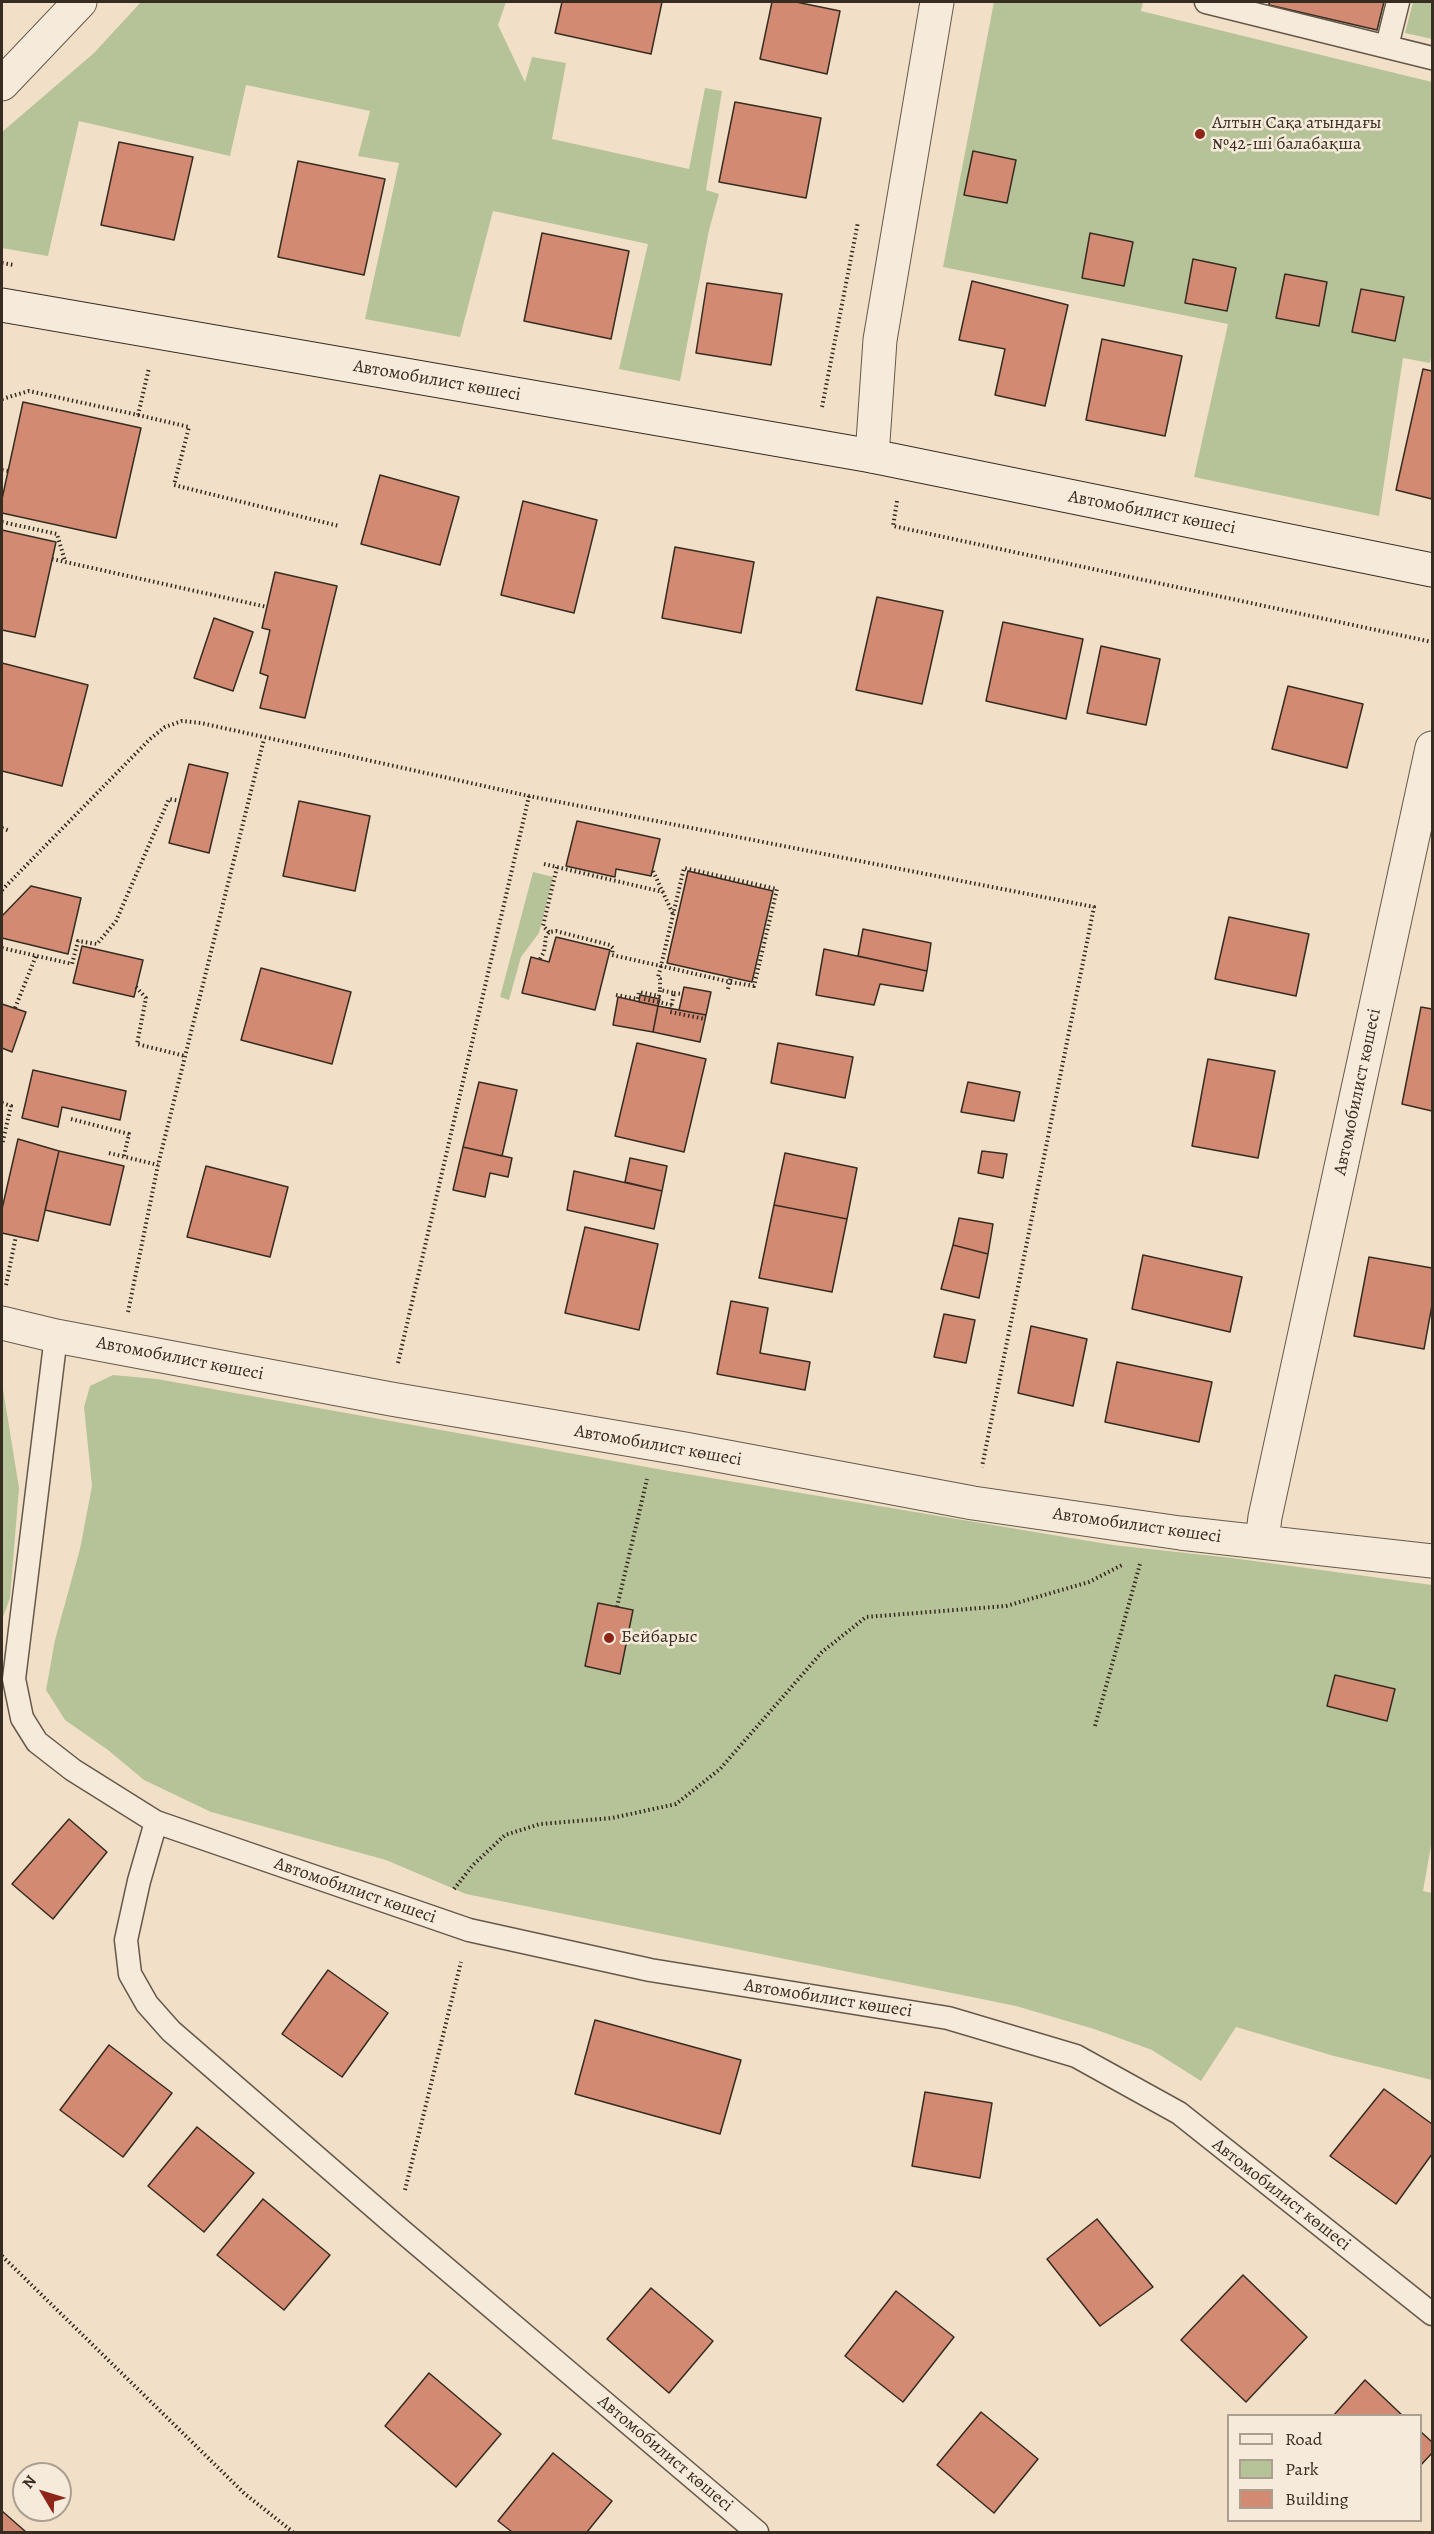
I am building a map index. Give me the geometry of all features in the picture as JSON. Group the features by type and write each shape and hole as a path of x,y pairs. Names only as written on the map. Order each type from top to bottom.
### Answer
{"street":[{"path":"2,84 80,2"},
{"path":"872,456 880,340 937,2"},
{"name":"Автомобилист көшесі","path":"2,305 872,456 1432,570"},
{"name":"Автомобилист көшесі","path":"1262,1541 1265,1517 1432,748"},
{"name":"Автомобилист көшесі","path":"3,1308 56,1336 391,1399 973,1503 1180,1533 1432,1561"}],"lane":[{"path":"1206,2 1432,58"},
{"path":"1388,46 1398,2"},
{"name":"Автомобилист көшесі","path":"56,1336 14,1679 22,1718 37,1742 73,1770 156,1822 469,1930 650,1970 948,2018 1076,2056 1179,2113 1432,2314"},
{"name":"Автомобилист көшесі","path":"156,1822 139,1881 126,1940 130,1974 147,2004 171,2031 396,2226 757,2532"}],"path":[{"path":"138,415 159,333"},
{"path":"2,399 29,391 189,427 174,485 339,526"},
{"path":"2,470 8,471"},
{"path":"2,522 57,534 65,561"},
{"path":"52,559 267,607"},
{"path":"2,890 150,739 165,728 182,721 201,723 529,796 1094,907 983,1464 973,1503"},
{"path":"120,1348 158,1165 264,738"},
{"path":"391,1399 401,1345 529,796"},
{"path":"2,948 72,964 78,940 97,944 116,921 169,799 180,801"},
{"path":"2,828 10,831"},
{"path":"544,864 663,892"},
{"path":"557,867 543,926 549,932 610,945 613,948 612,955 661,966 731,980 754,986 777,889 684,868 661,966 658,977 660,979 659,996 639,992 638,999 616,995"},
{"path":"653,871 673,915"},
{"path":"540,959 549,932"},
{"path":"15,1008 36,956"},
{"path":"728,989 731,980"},
{"path":"136,987 146,998 137,1044 185,1056"},
{"path":"660,990 682,994"},
{"path":"674,993 670,1012 705,1019"},
{"path":"644,999 672,1005"},
{"path":"2,1103 11,1106 2,1145"},
{"path":"71,1119 129,1134 124,1156"},
{"path":"109,1153 158,1165"},
{"path":"3,1308 16,1236"},
{"path":"617,1607 655,1446"},
{"path":"1095,1726 1143,1554 1180,1533"},
{"path":"434,1918 473,1865 505,1835 540,1824 612,1818 676,1804 720,1769 822,1652 866,1617 1006,1606 1089,1582 1125,1563"},
{"path":"396,2226 469,1930"},
{"path":"2,2256 245,2494 292,2532"}],"green space":[{"path":"141,2 506,2 498,25 525,82 532,57 566,63 552,139 689,169 705,88 722,91 706,190 719,194 709,230 680,381 619,369 648,244 493,211 460,337 365,319 399,163 358,156 370,111 246,85 230,156 79,121 48,256 2,248 2,132 94,53"},
{"name":"Алтын Сақа атындағы №42-ші балабақша","path":"994,2 1143,2 1141,11 1432,82 1432,352 1430,363 1403,358 1379,516 1194,477 1228,324 943,267"},
{"path":"1413,2 1432,2 1432,39 1405,33"},
{"path":"533,872 553,877 539,933 521,957 509,1000 500,997"},
{"path":"113,1375 157,1379 669,1471 1113,1545 1232,1558 1432,1585 1432,1840 1423,1891 1432,1893 1432,2080 1334,2056 1236,2027 1201,2081 1152,2050 1094,2029 1016,2006 466,1894 386,1860 211,1812 144,1780 108,1750 65,1720 46,1690 55,1640 80,1549 92,1486 84,1407 90,1386"},
{"path":"2,1383 19,1488 10,1598 2,1620"}],"building":[{"path":"562,2 662,2 651,54 555,33"},
{"path":"772,2 796,2 840,11 827,74 760,59"},
{"path":"1269,2 1384,2 1377,30 1269,5"},
{"path":"735,102 821,118 806,198 719,182"},
{"path":"119,142 193,157 174,240 101,225"},
{"path":"973,151 1016,160 1007,203 964,195"},
{"path":"298,161 385,179 364,275 278,257"},
{"path":"542,233 629,251 611,339 524,321"},
{"path":"1090,233 1133,242 1124,286 1082,278"},
{"path":"1193,259 1236,268 1227,311 1185,303"},
{"path":"1285,274 1327,282 1319,326 1276,318"},
{"path":"972,281 1068,305 1045,406 995,395 1005,349 959,340"},
{"path":"707,283 782,294 771,365 696,353"},
{"path":"1361,289 1404,297 1395,341 1352,332"},
{"path":"1102,339 1182,356 1165,436 1086,420"},
{"path":"1423,369 1432,371 1432,499 1396,490"},
{"path":"23,402 141,428 116,538 2,513 2,499"},
{"path":"380,475 459,497 440,565 361,544"},
{"path":"523,501 597,520 574,613 501,595"},
{"path":"2,530 56,542 35,637 2,630"},
{"path":"675,547 754,562 741,633 662,618"},
{"path":"275,572 337,586 305,718 260,708 268,676 260,673 270,630 262,628"},
{"path":"877,597 943,611 922,704 856,690"},
{"path":"214,618 253,632 233,691 194,678"},
{"path":"1003,622 1083,639 1066,719 986,701"},
{"path":"1101,646 1160,659 1146,725 1087,713"},
{"path":"2,663 88,685 62,786 2,771"},
{"path":"1288,686 1363,704 1347,768 1272,749"},
{"path":"189,764 228,773 209,853 169,843"},
{"path":"299,801 370,816 355,891 283,876"},
{"path":"577,821 660,839 651,876 616,869 615,877 566,866"},
{"path":"688,871 773,891 752,982 667,963"},
{"path":"31,886 81,898 68,954 2,938 2,916"},
{"path":"1229,917 1309,934 1296,996 1215,979"},
{"path":"863,929 931,943 927,971 858,956"},
{"path":"556,937 610,950 595,1010 522,993 531,957 549,962"},
{"path":"82,946 143,960 134,997 73,983"},
{"path":"824,949 927,971 923,991 880,984 874,1005 816,995"},
{"path":"261,968 351,992 332,1064 241,1040"},
{"path":"684,987 711,992 706,1015 679,1010"},
{"path":"640,995 660,999 658,1006 639,1002"},
{"path":"618,997 658,1006 653,1032 613,1025"},
{"path":"2,1004 26,1012 12,1052 2,1048"},
{"path":"658,1006 706,1015 700,1042 653,1032"},
{"path":"1421,1007 1432,1009 1432,1111 1402,1104"},
{"path":"637,1043 706,1059 684,1152 615,1136"},
{"path":"778,1043 853,1057 845,1098 771,1083"},
{"path":"1208,1059 1275,1071 1258,1158 1192,1146"},
{"path":"33,1070 126,1091 120,1120 62,1107 58,1127 22,1118"},
{"path":"479,1082 517,1090 502,1156 463,1147"},
{"path":"968,1082 1020,1092 1014,1121 961,1112"},
{"path":"18,1139 59,1151 38,1241 2,1233 2,1209"},
{"path":"463,1147 512,1158 508,1177 490,1173 485,1197 453,1190"},
{"path":"59,1151 124,1166 110,1225 45,1210"},
{"path":"982,1151 1007,1154 1003,1178 978,1173"},
{"path":"785,1153 857,1168 847,1219 774,1205"},
{"path":"630,1158 667,1166 662,1191 625,1182"},
{"path":"206,1166 288,1187 270,1257 187,1237"},
{"path":"574,1171 662,1191 654,1229 567,1210"},
{"path":"774,1205 847,1219 832,1292 759,1278"},
{"path":"959,1218 993,1224 988,1254 953,1245"},
{"path":"585,1227 658,1244 639,1330 565,1313"},
{"path":"953,1245 988,1254 979,1298 941,1289"},
{"path":"1143,1255 1242,1277 1230,1332 1132,1309"},
{"path":"1369,1257 1432,1268 1432,1305 1424,1349 1354,1336"},
{"path":"731,1301 768,1308 760,1353 810,1362 805,1390 717,1374"},
{"path":"944,1314 975,1320 966,1363 934,1357"},
{"path":"1031,1326 1087,1339 1073,1406 1018,1393"},
{"path":"1117,1362 1212,1382 1199,1442 1105,1422"},
{"name":"Бейбарыс","path":"598,1603 633,1610 620,1674 585,1666"},
{"path":"1335,1675 1395,1689 1387,1721 1327,1706"},
{"path":"69,1819 107,1852 53,1919 12,1884"},
{"path":"328,1970 388,2013 342,2077 282,2034"},
{"path":"595,2020 741,2060 720,2134 575,2094"},
{"path":"109,2045 172,2093 123,2157 60,2110"},
{"path":"1384,2089 1432,2124 1432,2154 1396,2204 1330,2156"},
{"path":"925,2092 992,2103 980,2178 912,2166"},
{"path":"197,2127 254,2173 204,2232 148,2186"},
{"path":"263,2199 330,2255 284,2310 217,2255"},
{"path":"1097,2219 1153,2287 1100,2326 1047,2259"},
{"path":"1243,2275 1307,2337 1246,2402 1181,2340"},
{"path":"651,2288 713,2341 669,2393 607,2339"},
{"path":"896,2291 954,2337 903,2402 845,2356"},
{"path":"429,2373 501,2434 456,2487 385,2426"},
{"path":"1365,2380 1401,2414 1335,2414"},
{"path":"981,2412 1038,2459 994,2513 937,2465"},
{"path":"1422,2433 1432,2442 1432,2453 1422,2464"},
{"path":"553,2453 612,2501 587,2532 512,2532 498,2521"},
{"path":"2,2511 26,2532 2,2532"}],"place":[{"name":"Алтын Сақа атындағы №42-ші балабақша","path":"1200,134"},
{"name":"Бейбарыс","path":"609,1638"}]}
